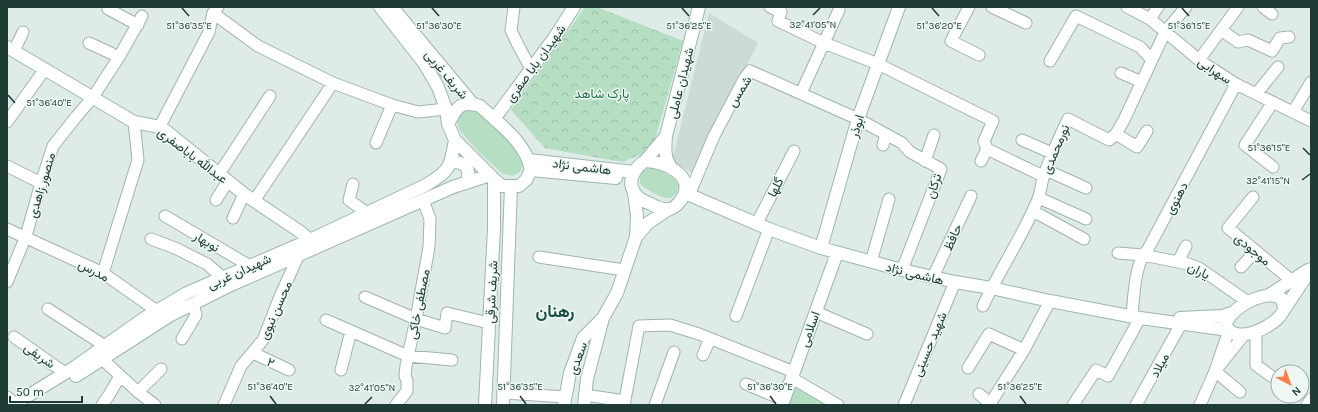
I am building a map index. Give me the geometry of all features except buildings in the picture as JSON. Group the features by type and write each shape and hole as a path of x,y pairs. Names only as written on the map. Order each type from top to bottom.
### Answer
{"main road":[{"name":"شریف غربی","path":"380,7 424,63 437,85 446,109 448,124 456,140 492,177"},
{"name":"شریف غربی","path":"392,7 472,104 480,106 517,141 530,165"},
{"name":"شهیدان بابا صفری","path":"494,120 554,38 574,7"},
{"name":"شهیدان عاملی","path":"672,169 667,162 665,154 666,136 699,7"},
{"name":"ابوذر","path":"821,248 858,119 899,7"},
{"name":"عبدالله باباصفری","path":"10,49 134,122 166,131 249,198 310,240"},
{"path":"437,85 444,85 448,82 449,76"},
{"path":"448,124 457,107 472,104"},
{"name":"شهیدان عاملی","path":"645,161 666,136"},
{"name":"شهیدان غربی","path":"12,402 65,373 158,311 187,294 310,240 440,177 450,166 456,140"},
{"path":"645,161 661,164 672,169 684,178 687,194 678,203 648,223 636,237 637,216 634,193 631,186 633,175 639,165 645,161"},
{"path":"451,162 464,164 468,170 469,177 466,183"},
{"path":"492,177 502,186 519,186 526,180 530,165"},
{"name":"هاشمی نژاد","path":"530,165 633,175"},
{"name":"شهیدان غربی","path":"29,405 169,316 231,284 452,187 492,177"},
{"name":"شریف شرقی","path":"485,405 494,228 492,177"},
{"name":"شریف شرقی","path":"504,399 511,186"},
{"path":"634,193 639,198 653,206 669,209"},
{"name":"هاشمی نژاد","path":"687,194 770,229 821,248 933,278 1136,317 1229,330 1235,334 1244,335"},
{"name":"سعدی","path":"584,400 586,378 603,318 616,293 636,237"},
{"name":"اسلامی","path":"783,402 837,253"},
{"path":"1229,330 1226,326 1226,322 1232,313 1248,302 1269,295 1311,269"},
{"path":"1244,335 1256,331 1279,317 1311,269"},
{"path":"1269,295 1280,297 1284,302 1284,308"},
{"name":"هاشمی نژاد","path":"1154,320 1222,316 1232,313"},
{"name":"سعدی","path":"564,401 570,373 583,338 603,318"},
{"path":"564,401 584,400"}],"street":[{"path":"514,7 511,30 531,69"},
{"path":"770,7 781,12 778,21 824,43 878,64 993,121 984,141 987,149 1086,188"},
{"path":"969,7 951,41 979,55"},
{"path":"992,7 1026,23"},
{"name":"سهرابی","path":"1127,7 1150,19 1198,60 1236,84 1311,121"},
{"path":"1150,19 1158,7"},
{"path":"1147,131 1138,147 1116,134 1165,32 1186,7"},
{"path":"1198,60 1238,7"},
{"name":"منصور زاهدی","path":"7,279 26,236 53,146 93,97 119,57 140,20 108,9"},
{"path":"159,128 209,32 216,10 258,46 333,83 392,105 418,112 446,109"},
{"path":"800,93 839,10"},
{"path":"1050,61 1076,16 1140,47 1152,60"},
{"path":"1221,30 1238,42 1248,40 1272,51 1280,38 1289,37"},
{"path":"10,49 23,32"},
{"path":"89,43 119,57"},
{"path":"1256,94 1278,67"},
{"path":"7,122 44,69"},
{"name":"شمس","path":"687,194 714,136 744,79 750,71 858,119"},
{"path":"1121,73 1142,82"},
{"path":"1293,112 1311,82"},
{"path":"233,218 333,83"},
{"name":"دهنوی","path":"1136,317 1136,281 1143,255 1148,250 1236,84"},
{"path":"216,200 223,177 270,96"},
{"path":"1273,102 1245,146 1273,167"},
{"path":"376,143 392,105"},
{"name":"ترکان","path":"858,119 902,143 910,152 941,169 902,270"},
{"name":"نورمحمدی","path":"983,306 1039,198 1052,153 1068,119 1109,140 1116,134"},
{"path":"103,272 138,160 134,122"},
{"path":"883,146 886,134"},
{"path":"925,160 934,135"},
{"path":"1022,140 1052,153"},
{"path":"981,161 987,149"},
{"name":"گلها","path":"756,223 794,151"},
{"path":"7,166 41,183"},
{"path":"353,184 349,200 366,213"},
{"name":"حافظ","path":"933,278 971,196"},
{"name":"موجودی","path":"1253,197 1228,228 1291,280"},
{"path":"1039,198 1086,219"},
{"path":"871,262 889,199"},
{"name":"مصطفی خاکی","path":"396,405 407,391 407,381 405,376 408,356 429,247 430,219 423,200"},
{"path":"1033,211 1084,239"},
{"name":"نوبهار","path":"165,216 250,266"},
{"name":"مدرس","path":"7,229 26,236 103,272 158,311"},
{"path":"736,316 770,229"},
{"path":"151,239 175,248 207,264 223,278"},
{"path":"1178,262 1186,246"},
{"path":"1242,267 1256,251"},
{"name":"یاران","path":"1118,253 1143,255 1188,264 1203,270 1248,302"},
{"name":"محسن نبوی","path":"224,405 241,366 263,340 299,254"},
{"path":"538,257 624,270"},
{"name":"شهید حسینی","path":"904,405 955,282"},
{"path":"365,297 416,319 445,328 447,313 489,322"},
{"path":"979,394 991,404 1024,350 1050,301"},
{"path":"182,339 196,315 193,304"},
{"path":"48,309 106,346"},
{"path":"816,312 867,334"},
{"path":"1073,405 1096,370 1108,376 1136,317"},
{"path":"326,320 408,356 452,360"},
{"name":"میلاد","path":"1136,405 1181,324"},
{"path":"584,400 624,403 639,326 670,326 710,338 793,375 838,405"},
{"path":"1203,403 1229,330"},
{"path":"341,370 351,331"},
{"path":"1256,331 1256,365 1270,375"},
{"path":"968,368 989,334 1024,350"},
{"path":"1215,371 1244,335"},
{"name":"شریفی","path":"14,337 65,373"},
{"path":"703,355 710,338"},
{"path":"655,405 674,352"},
{"name":"۲","path":"253,353 289,370"},
{"path":"102,359 138,392 155,405"},
{"path":"138,392 161,369"},
{"path":"1215,371 1240,392"},
{"path":"102,405 109,396 120,376"},
{"path":"746,384 783,402"},
{"path":"504,399 564,401"},
{"path":"1307,405 1311,399"}],"shaded area":[{"path":"709,13 758,43 693,173 672,161"}],"green space":[{"name":"پارک شاهد","path":"585,7 597,7 683,41 652,150 622,162 545,148 511,110"},
{"path":"467,108 476,109 516,148 524,165 520,172 513,176 503,174 482,155 460,131 457,122 461,111"},
{"path":"648,168 655,168 674,179 678,185 675,195 669,198 662,197 640,184 642,171"},
{"path":"797,386 825,405 788,405"}],"district":[{"name":"رهنان","path":"555,311"}]}
